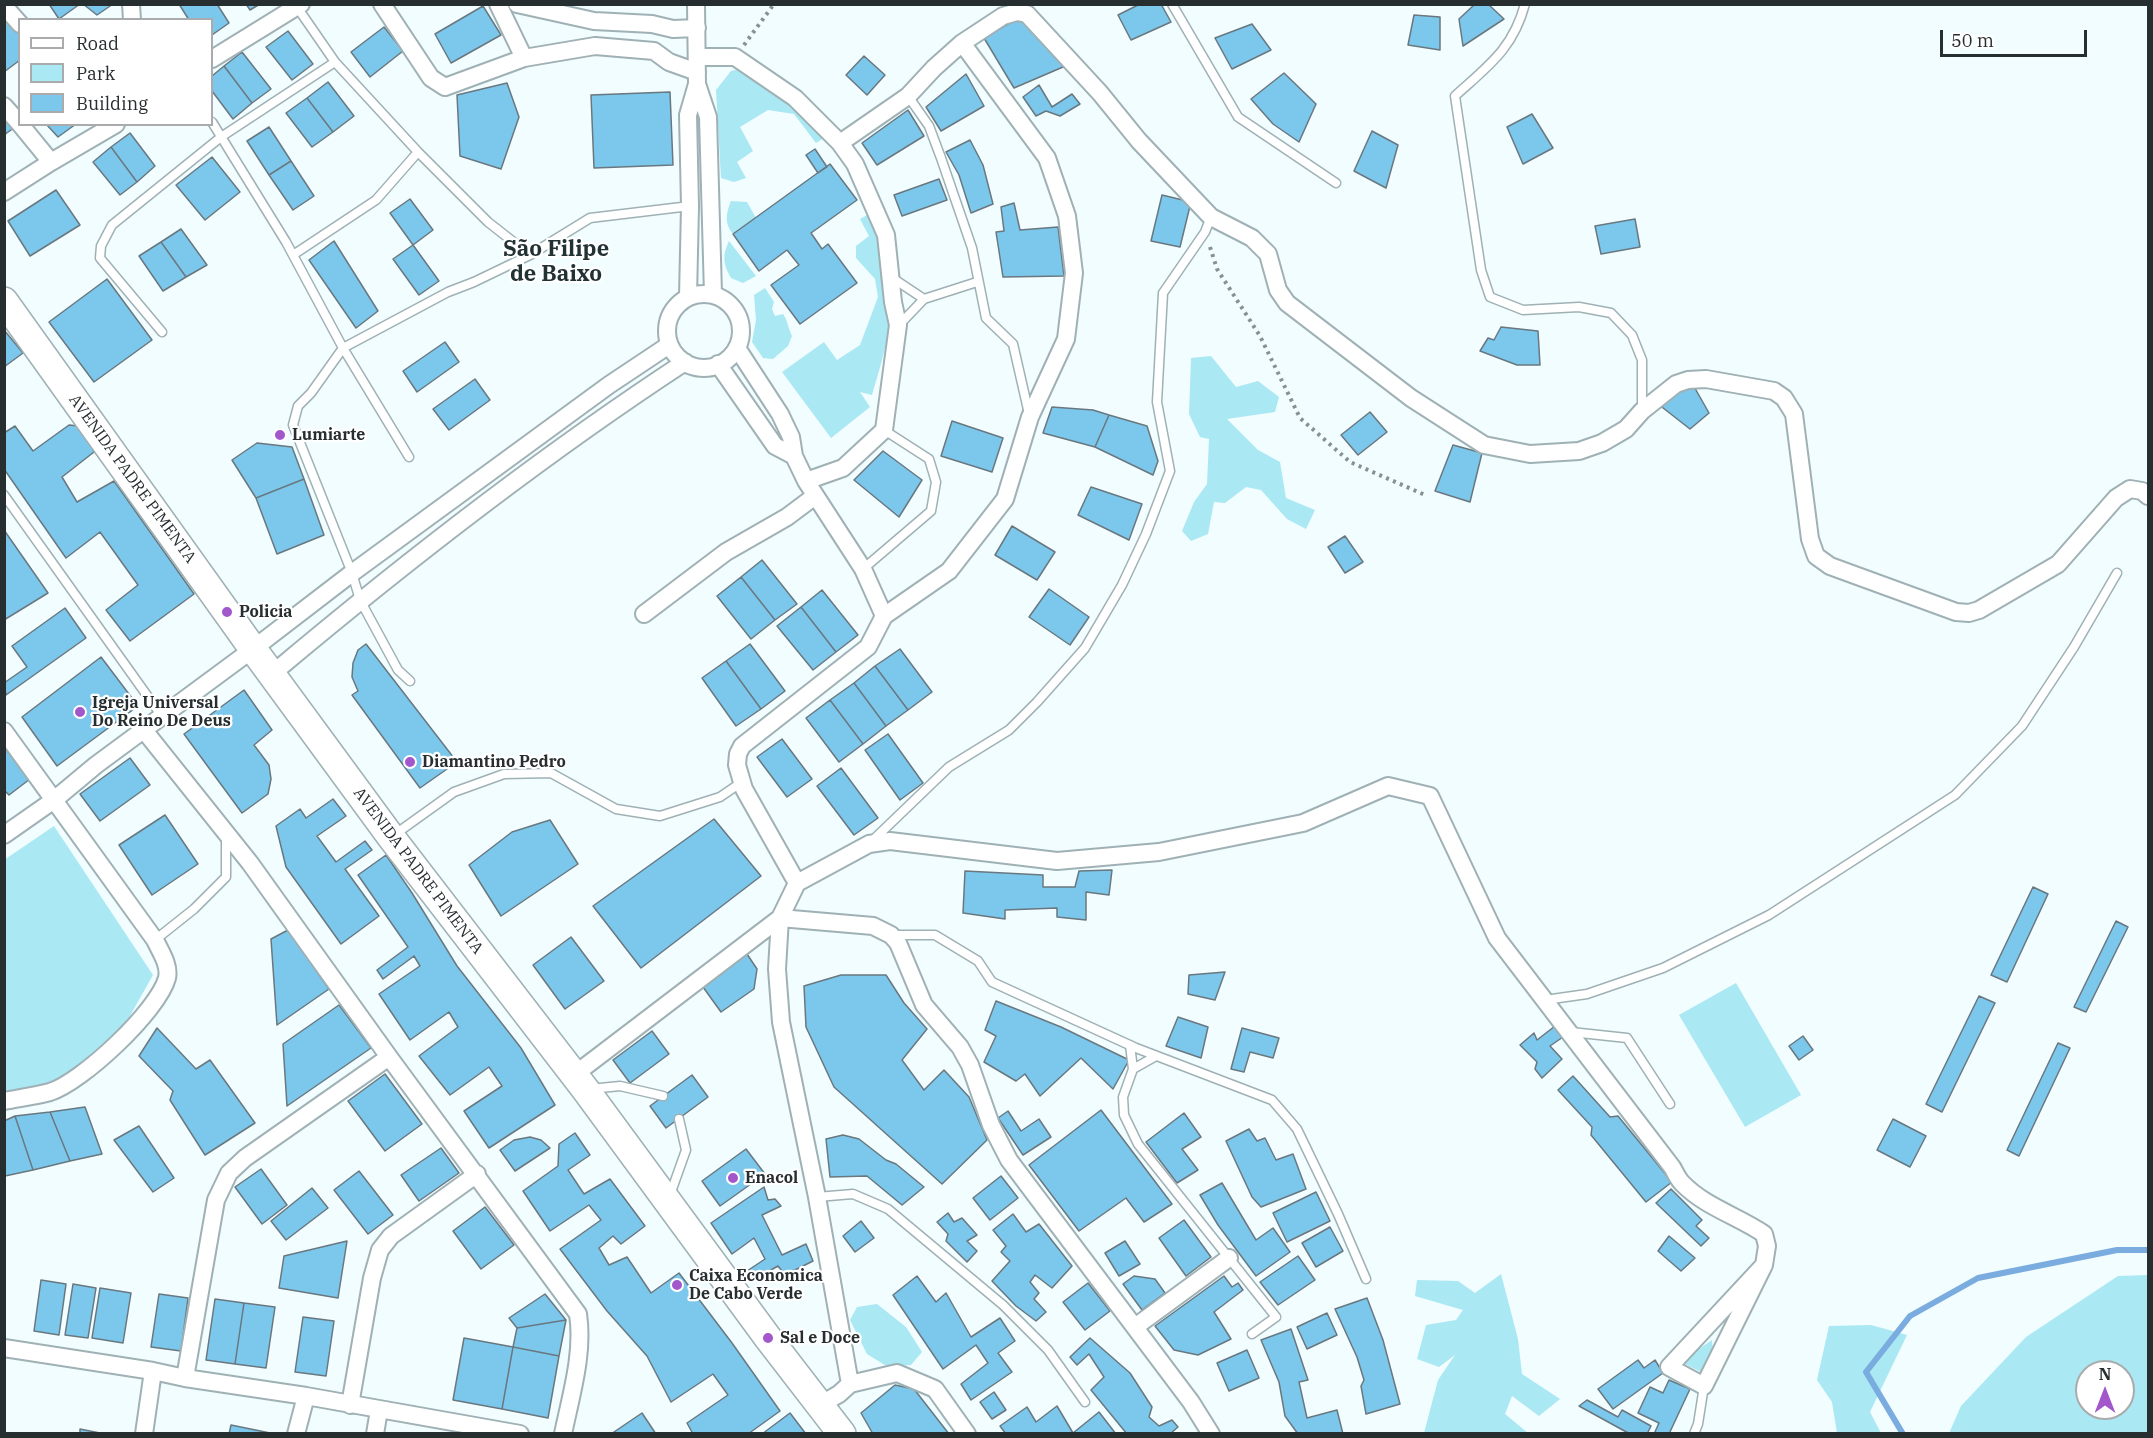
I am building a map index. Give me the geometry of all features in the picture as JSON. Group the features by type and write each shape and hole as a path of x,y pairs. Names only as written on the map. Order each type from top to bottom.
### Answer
{"main road":[{"name":"AVENIDA PADRE PIMENTA","path":"4,301 253,649 391,837 579,1082 768,1338 842,1434"}],"street":[{"path":"382,4 431,78 445,87 524,58 595,46 654,51 669,62 697,71 735,57 795,98 840,143 855,164 886,235 898,325 884,430 843,468 806,481"},
{"path":"498,4 524,58"},
{"path":"517,4 594,21 652,24 673,29 697,28"},
{"path":"688,297 690,206 688,115 697,71 696,4"},
{"path":"4,6 18,22"},
{"path":"213,58 299,6"},
{"path":"840,143 908,96 962,43 1002,16 1017,12 1027,14 1100,93 1139,141 1212,217 1252,238 1268,255 1278,290 1287,303 1411,398 1484,445 1530,454 1579,451 1602,443 1626,429 1642,411 1676,384 1688,380 1706,379 1774,391 1784,398 1794,414 1810,539 1816,556 1830,566 1956,612 1969,613 2058,564 2116,498 2130,489 2142,491 2148,496"},
{"path":"797,883 742,782 737,765 738,754 742,746 868,647 884,616 949,571 1005,499 1030,417 1066,339 1074,273 1067,216 1047,158 962,43"},
{"path":"697,71 708,117 712,294"},
{"path":"4,105 18,122"},
{"path":"22,126 51,162"},
{"path":"4,192 110,126"},
{"path":"712,294 731,305 741,326 741,337 730,357 708,368 696,367 675,354 669,345 668,323 672,312 688,297 712,294"},
{"path":"4,835 54,800 161,715 253,649 352,573 609,384 669,345"},
{"path":"737,348 780,414 791,437 794,456 806,481 863,569 884,616"},
{"path":"272,674 360,600 484,504 685,362"},
{"path":"718,364 775,446 794,456"},
{"path":"644,614 726,552 787,516 815,496"},
{"path":"143,729 250,863 388,1057 477,1174 578,1314 581,1332 563,1434"},
{"path":"4,731 155,940 167,965 168,977 159,997 90,1069 51,1092 4,1101"},
{"path":"850,1384 817,1197 781,1022 777,969 780,918 797,883 869,844 890,841 1057,861 1148,853 1303,823 1388,786 1430,796 1497,938 1682,1183 1714,1207 1749,1223 1764,1234 1767,1246 1764,1265 1704,1386 1669,1366 1764,1265"},
{"path":"579,1082 780,918 873,926 891,935 898,944 924,1005 960,1047 970,1065 991,1125 1010,1160 1191,1402 1211,1434"},
{"path":"185,1378 216,1200 229,1173 245,1158 388,1057"},
{"path":"350,1405 372,1278 380,1250 391,1236 477,1174"},
{"path":"1135,1327 1229,1258"},
{"path":"4,1348 306,1396 520,1434"},
{"path":"144,1434 153,1371"},
{"path":"820,1405 839,1394 850,1384 897,1373 934,1389 967,1434"},
{"path":"296,1434 306,1396"},
{"path":"375,1434 379,1410"}],"lane":[{"path":"1172,4 1238,117 1336,183"},
{"path":"1525,4 1519,26 1498,58 1455,96 1481,270 1490,297 1523,310 1579,307 1611,313 1632,335 1642,360 1642,411"},
{"path":"299,6 335,62 418,152 488,222 530,255"},
{"path":"162,332 100,258 101,246 112,225 221,137 335,62"},
{"path":"908,96 928,126 941,158 972,248 986,318 1013,344 1030,417"},
{"path":"213,124 293,255 343,348 409,457"},
{"path":"293,255 376,200 418,152"},
{"path":"410,681 398,670 360,600 352,573 293,425 298,406 311,393 343,348 448,292 530,255 590,218 690,206"},
{"path":"869,844 949,767 1009,730 1037,702 1085,648 1122,585 1146,534 1170,471 1156,402 1163,293 1212,217"},
{"path":"891,277 924,299"},
{"path":"898,325 924,299 977,282"},
{"path":"863,569 931,511 936,482 928,459 884,430"},
{"path":"4,495 161,715"},
{"path":"1545,1000 1587,994 1663,968 1769,915 1955,795 2022,726 2074,646 2117,573"},
{"path":"391,837 454,792 504,774 552,773 616,808 660,816 720,797 742,782"},
{"path":"155,940 195,909 226,877 226,833"},
{"path":"891,935 934,935 978,961 992,982 1156,1056 1272,1100 1297,1129 1366,1279"},
{"path":"1570,1032 1627,1038 1670,1104"},
{"path":"1130,1045 1133,1069 1123,1097 1124,1115 1138,1144 1276,1317 1252,1334"},
{"path":"1133,1069 1156,1056"},
{"path":"579,1082 620,1086 663,1096"},
{"path":"668,1201 686,1150 679,1119"},
{"path":"817,1197 853,1194 888,1209 955,1264 1048,1350 1085,1402"},
{"path":"1694,1434 1698,1424 1704,1386"}],"path":[{"path":"735,57 774,4"},
{"path":"1204,232 1217,269 1260,336 1300,418 1350,462 1425,495"}],"green space":[{"path":"739,69 782,95 824,138 816,143 794,114 768,110 740,127 753,151 737,162 746,178 734,182 721,178 716,90 731,71"},
{"path":"731,201 747,202 756,218 733,234 728,226 727,218"},
{"path":"869,214 880,248 890,297 888,331 872,395 860,392 870,407 831,438 782,372 824,342 837,360 860,345 878,297 875,279 856,258 856,246 869,236 860,219"},
{"path":"729,241 756,276 743,283 731,278 726,268 724,256"},
{"path":"765,288 774,302 772,309 775,316 783,314 792,336 788,346 773,359 763,358 752,342 756,320 754,295"},
{"path":"1211,356 1236,387 1258,381 1279,397 1275,412 1227,419 1258,450 1280,462 1286,498 1315,510 1306,529 1287,519 1261,490 1246,487 1225,503 1214,502 1208,534 1191,541 1182,531 1194,502 1207,484 1209,439 1200,437 1189,414 1191,358"},
{"path":"54,826 153,975 122,1030 93,1058 47,1086 4,1094 4,860"},
{"path":"1736,983 1801,1095 1745,1127 1679,1015"},
{"path":"1501,1274 1518,1339 1522,1374 1560,1399 1539,1416 1512,1396 1505,1414 1528,1433 1424,1433 1438,1380 1455,1355 1439,1367 1417,1359 1426,1325 1456,1320 1463,1310 1415,1296 1417,1280 1458,1281 1475,1293"},
{"path":"2148,1275 2148,1433 1951,1433 1961,1406 2026,1337 2118,1276"},
{"path":"877,1304 906,1327 922,1352 911,1365 888,1367 867,1354 850,1320 857,1307"},
{"path":"1871,1325 1907,1335 1870,1412 1881,1433 1837,1433 1832,1402 1817,1380 1829,1326"},
{"path":"1712,1340 1713,1353 1703,1373 1685,1364 1694,1352"}],"building":[{"path":"49,4 80,4 60,18"},
{"path":"83,4 113,4 97,15"},
{"path":"179,4 217,4 229,23 213,34 213,18 188,18"},
{"path":"246,4 260,4 250,10"},
{"path":"1140,4 1161,4 1171,22 1131,40 1118,15"},
{"path":"1475,4 1488,4 1504,19 1463,46 1459,19"},
{"path":"483,6 501,35 451,63 435,34"},
{"path":"4,10 18,28 18,62 4,72"},
{"path":"1023,15 1048,39 1063,67 1014,88 984,38"},
{"path":"1414,15 1440,17 1440,50 1408,45"},
{"path":"1252,24 1271,50 1232,69 1215,38"},
{"path":"384,27 403,51 370,77 351,52"},
{"path":"288,31 313,64 292,80 266,47"},
{"path":"242,52 271,89 252,103 224,66"},
{"path":"864,56 885,75 867,95 846,75"},
{"path":"224,66 252,103 233,119 213,92 213,75"},
{"path":"1284,73 1316,104 1299,142 1273,124 1251,99"},
{"path":"966,74 984,106 941,131 926,107"},
{"path":"328,82 354,116 333,132 307,98"},
{"path":"507,83 519,117 501,169 460,156 457,95"},
{"path":"1039,85 1052,107 1072,94 1080,104 1060,116 1046,111 1036,116 1023,97"},
{"path":"670,92 673,165 594,168 591,95"},
{"path":"307,98 333,132 312,147 286,113"},
{"path":"4,109 18,125 4,135"},
{"path":"908,110 924,136 877,165 862,143"},
{"path":"1532,114 1553,148 1523,164 1507,127"},
{"path":"48,126 73,126 58,137"},
{"path":"269,127 291,161 269,175 247,141"},
{"path":"1372,131 1398,145 1386,188 1354,171"},
{"path":"130,133 155,166 137,182 111,147"},
{"path":"970,140 983,165 993,204 971,213 959,175 946,152"},
{"path":"111,147 137,182 120,195 93,162"},
{"path":"815,149 827,167 818,173 806,155"},
{"path":"212,157 240,192 205,220 176,185"},
{"path":"291,161 314,196 293,210 269,175"},
{"path":"830,164 857,200 811,233 822,249 828,244 857,283 800,324 771,285 799,265 787,250 759,271 733,234"},
{"path":"939,179 947,200 902,216 894,195"},
{"path":"56,190 80,225 30,256 8,221"},
{"path":"1162,195 1191,202 1180,247 1151,241"},
{"path":"410,199 433,230 413,245 390,213"},
{"path":"1014,203 1020,230 1058,227 1064,276 1003,277 996,232 1004,231 1001,207"},
{"path":"1635,219 1640,247 1601,254 1595,226"},
{"path":"181,229 207,265 186,277 161,242"},
{"path":"334,241 378,311 356,328 309,260"},
{"path":"161,242 186,277 163,291 139,256"},
{"path":"413,245 439,281 419,295 393,259"},
{"path":"107,279 152,340 94,382 49,322"},
{"path":"1501,327 1538,331 1540,365 1517,365 1480,351 1488,338 1494,340"},
{"path":"4,330 23,353 4,367"},
{"path":"445,342 459,362 417,392 403,371"},
{"path":"475,379 490,400 449,430 433,409"},
{"path":"1692,383 1709,413 1690,429 1658,404"},
{"path":"1052,407 1093,410 1109,415 1095,447 1043,433"},
{"path":"1370,412 1387,432 1358,455 1341,435"},
{"path":"1109,415 1147,426 1158,461 1153,475 1095,447"},
{"path":"952,421 1003,438 992,472 941,456"},
{"path":"69,425 79,426 94,452 62,477 77,502 114,481 194,594 130,641 106,610 138,585 100,532 66,558 4,469 4,433 15,426 33,451"},
{"path":"257,443 292,447 304,479 256,498 232,460"},
{"path":"1453,445 1482,453 1470,502 1435,491"},
{"path":"883,451 922,480 899,517 854,480"},
{"path":"304,479 324,535 277,554 256,498"},
{"path":"1091,487 1142,504 1129,540 1078,515"},
{"path":"1012,526 1055,552 1037,580 995,555"},
{"path":"4,530 48,593 4,620"},
{"path":"1345,536 1363,562 1345,573 1328,547"},
{"path":"762,560 797,604 775,620 741,577"},
{"path":"741,577 775,620 751,639 717,596"},
{"path":"1049,589 1089,617 1070,645 1029,617"},
{"path":"822,590 858,635 836,652 801,607"},
{"path":"801,607 836,652 813,670 777,626"},
{"path":"65,608 86,638 6,695 4,683 27,667 12,646"},
{"path":"366,644 457,762 420,788 352,695 358,691 352,677 353,663 358,650"},
{"path":"750,644 785,691 761,709 726,661"},
{"path":"900,649 932,692 908,710 875,666"},
{"name":"Igreja Universal Do Reino De Deus","path":"101,657 138,706 57,766 22,717"},
{"path":"726,661 761,709 736,726 702,678"},
{"path":"875,666 908,710 886,726 854,683"},
{"path":"854,683 886,726 863,744 830,700"},
{"path":"244,690 272,730 254,745 269,765 271,779 268,794 242,813 184,734"},
{"path":"830,700 863,744 839,762 806,718"},
{"path":"888,734 923,783 900,800 865,750"},
{"path":"782,739 812,779 787,797 757,757"},
{"path":"4,747 30,779 9,795 4,790"},
{"path":"130,758 150,785 100,821 80,794"},
{"path":"841,768 878,818 854,835 817,786"},
{"path":"333,799 346,816 317,836 336,862 365,841 372,850 345,869 379,916 341,944 286,867 276,826 300,809 306,818"},
{"path":"165,815 198,864 152,895 119,845"},
{"path":"714,819 761,876 641,968 593,906"},
{"path":"550,820 578,864 501,916 469,865 512,832"},
{"path":"386,855 457,966 521,1048 555,1105 489,1148 464,1111 502,1086 489,1067 450,1095 419,1056 458,1027 449,1012 410,1040 379,994 420,966 414,956 383,979 377,970 408,947 358,875"},
{"path":"1112,870 1109,895 1086,892 1086,920 1057,917 1057,908 1005,910 1005,919 963,913 965,871 1043,875 1043,887 1075,887 1079,871"},
{"path":"2033,887 2048,894 2007,982 1991,975"},
{"path":"2116,921 2128,927 2086,1012 2074,1007"},
{"path":"288,930 329,989 277,1025 271,939"},
{"path":"571,937 604,981 565,1009 533,965"},
{"path":"747,954 757,969 754,989 721,1012 703,987"},
{"path":"1225,972 1215,1000 1188,994 1189,975"},
{"path":"841,975 886,975 904,1003 927,1029 902,1060 924,1090 944,1070 969,1097 987,1140 942,1184 834,1087 806,1027 804,986"},
{"path":"1979,996 1995,1003 1942,1112 1926,1104"},
{"path":"996,1001 1061,1027 1129,1060 1113,1089 1081,1058 1040,1096 1025,1074 1016,1081 984,1062 996,1036 985,1030"},
{"path":"339,1005 371,1048 287,1106 283,1044"},
{"path":"1178,1017 1208,1027 1201,1058 1166,1046"},
{"path":"1555,1026 1563,1037 1550,1046 1562,1059 1542,1078 1535,1069 1537,1062 1520,1045 1534,1033 1537,1040"},
{"path":"157,1028 196,1069 210,1060 255,1123 205,1155 170,1100 173,1091 139,1056"},
{"path":"1242,1028 1279,1038 1273,1058 1250,1052 1244,1072 1231,1069"},
{"path":"652,1031 669,1054 630,1083 613,1060"},
{"path":"1803,1036 1813,1050 1799,1060 1789,1046"},
{"path":"2058,1043 2070,1048 2019,1156 2007,1150"},
{"path":"385,1074 422,1124 385,1151 348,1101"},
{"path":"692,1075 708,1097 666,1128 650,1106"},
{"path":"1573,1076 1610,1117 1618,1116 1672,1182 1646,1202 1591,1135 1592,1127 1558,1090"},
{"path":"85,1107 102,1154 70,1161 50,1112"},
{"path":"1101,1110 1172,1204 1144,1222 1126,1198 1079,1231 1029,1165"},
{"path":"1008,1111 1021,1131 1039,1119 1051,1137 1023,1155 998,1118"},
{"path":"50,1112 70,1161 33,1170 15,1116"},
{"path":"1184,1113 1201,1137 1182,1149 1198,1170 1177,1183 1146,1142"},
{"path":"15,1116 33,1170 5,1176 4,1121"},
{"path":"1893,1119 1926,1136 1910,1167 1877,1150"},
{"path":"139,1126 174,1178 153,1192 114,1140"},
{"path":"1249,1129 1257,1141 1265,1138 1276,1160 1293,1154 1306,1189 1261,1207 1252,1197 1226,1141"},
{"path":"575,1133 590,1155 568,1170 584,1194 610,1179 645,1226 621,1244 613,1236 599,1248 609,1265 627,1257 651,1293 679,1273 780,1411 748,1434 693,1434 687,1423 728,1395 713,1374 671,1402 647,1356 607,1311 560,1249 601,1220 589,1205 550,1231 523,1191 558,1166 559,1144"},
{"path":"843,1135 859,1139 886,1160 896,1164 924,1187 902,1205 867,1176 830,1177 826,1139"},
{"path":"530,1137 541,1140 550,1148 515,1171 500,1150 514,1140"},
{"path":"441,1148 459,1173 419,1201 401,1175"},
{"name":"Enacol","path":"746,1149 765,1174 720,1206 702,1181"},
{"path":"261,1169 287,1205 262,1224 235,1187"},
{"path":"359,1171 393,1215 368,1234 334,1190"},
{"path":"1001,1176 1018,1198 990,1220 973,1198"},
{"path":"1222,1183 1256,1240 1273,1228 1290,1252 1256,1276 1218,1225 1200,1195"},
{"path":"764,1187 768,1200 775,1199 781,1206 762,1215 782,1255 806,1244 813,1261 785,1275 778,1266 753,1280 747,1271 765,1259 754,1238 732,1254 711,1223"},
{"path":"312,1188 328,1208 286,1240 271,1221"},
{"path":"1671,1189 1702,1220 1696,1226 1709,1238 1701,1246 1656,1203"},
{"path":"1316,1192 1330,1221 1287,1242 1273,1213"},
{"path":"485,1207 514,1245 481,1269 453,1231"},
{"path":"948,1213 954,1222 962,1218 977,1235 967,1241 977,1251 967,1262 946,1241 948,1234 937,1222"},
{"path":"1013,1214 1026,1232 1039,1224 1072,1266 1052,1288 1035,1275 1030,1282 1039,1293 1034,1299 1046,1312 1036,1321 1016,1306 992,1281 1010,1261 1001,1252 1006,1246 993,1230"},
{"path":"1184,1220 1211,1257 1186,1276 1159,1238"},
{"path":"861,1221 874,1238 855,1252 843,1236"},
{"path":"1330,1227 1343,1251 1316,1267 1302,1243"},
{"path":"1669,1236 1695,1258 1681,1271 1658,1251"},
{"path":"347,1241 338,1298 279,1288 284,1256"},
{"path":"1125,1241 1140,1264 1119,1276 1105,1253"},
{"path":"1298,1256 1315,1280 1278,1305 1260,1282"},
{"path":"917,1276 936,1302 946,1293 971,1337 1000,1318 1015,1341 998,1353 1012,1372 971,1400 961,1384 988,1363 976,1345 943,1369 893,1295"},
{"path":"1134,1276 1155,1279 1165,1293 1142,1310 1123,1284"},
{"path":"1224,1276 1232,1287 1238,1283 1243,1290 1214,1312 1231,1339 1198,1355 1174,1350 1155,1326"},
{"path":"41,1280 66,1284 59,1335 34,1331"},
{"path":"1088,1283 1110,1311 1085,1330 1063,1302"},
{"path":"73,1284 96,1288 88,1338 65,1335"},
{"path":"100,1288 131,1293 123,1343 92,1338"},
{"path":"159,1294 188,1298 181,1351 151,1347"},
{"path":"545,1294 566,1320 517,1328 509,1318"},
{"path":"1367,1298 1383,1340 1400,1404 1366,1414 1361,1386 1364,1380 1357,1357 1335,1309"},
{"path":"215,1299 244,1303 235,1364 206,1360"},
{"path":"244,1303 275,1307 266,1368 235,1364"},
{"path":"1327,1313 1337,1335 1307,1349 1297,1327"},
{"path":"303,1317 334,1321 326,1376 295,1372"},
{"path":"566,1320 559,1356 513,1347 517,1328"},
{"path":"1291,1329 1308,1380 1299,1382 1307,1418 1337,1410 1343,1434 1298,1434 1285,1416 1279,1382 1261,1340"},
{"path":"464,1338 513,1347 502,1409 453,1400"},
{"path":"1090,1338 1130,1373 1152,1407 1149,1417 1159,1426 1172,1420 1178,1427 1170,1434 1127,1434 1091,1390 1104,1377 1089,1354 1077,1365 1070,1357"},
{"path":"513,1347 559,1356 548,1418 502,1409"},
{"path":"1247,1350 1259,1378 1229,1391 1217,1363"},
{"path":"1638,1360 1644,1368 1655,1360 1663,1373 1613,1409 1598,1389"},
{"path":"1669,1380 1690,1389 1669,1434 1654,1434 1659,1423 1638,1413 1650,1387 1663,1393"},
{"path":"895,1385 914,1389 949,1434 873,1434 861,1413"},
{"path":"994,1392 1006,1410 992,1419 980,1402"},
{"path":"1587,1400 1618,1417 1622,1410 1651,1426 1647,1434 1630,1434 1579,1406"},
{"path":"1057,1406 1073,1433 1099,1412 1116,1434 1006,1434 1000,1426 1027,1407 1036,1422"},
{"path":"642,1413 656,1434 611,1434"},
{"path":"790,1413 806,1434 762,1434"},
{"path":"231,1425 275,1434 229,1434"},
{"path":"80,1429 105,1434 80,1434"}],"waterway":[{"path":"1903,1434 1866,1372 1910,1316 1978,1278 2117,1250 2148,1250"}],"place":[{"name":"Lumiarte","path":"280,435"},
{"name":"Policia","path":"227,612"},
{"name":"Igreja Universal Do Reino De Deus","path":"80,712"},
{"name":"Diamantino Pedro","path":"410,762"},
{"name":"Enacol","path":"733,1178"},
{"name":"Caixa Economica De Cabo Verde","path":"677,1285"},
{"name":"Sal e Doce","path":"768,1338"}],"district":[{"name":"São Filipe de Baixo","path":"556,262"}]}
